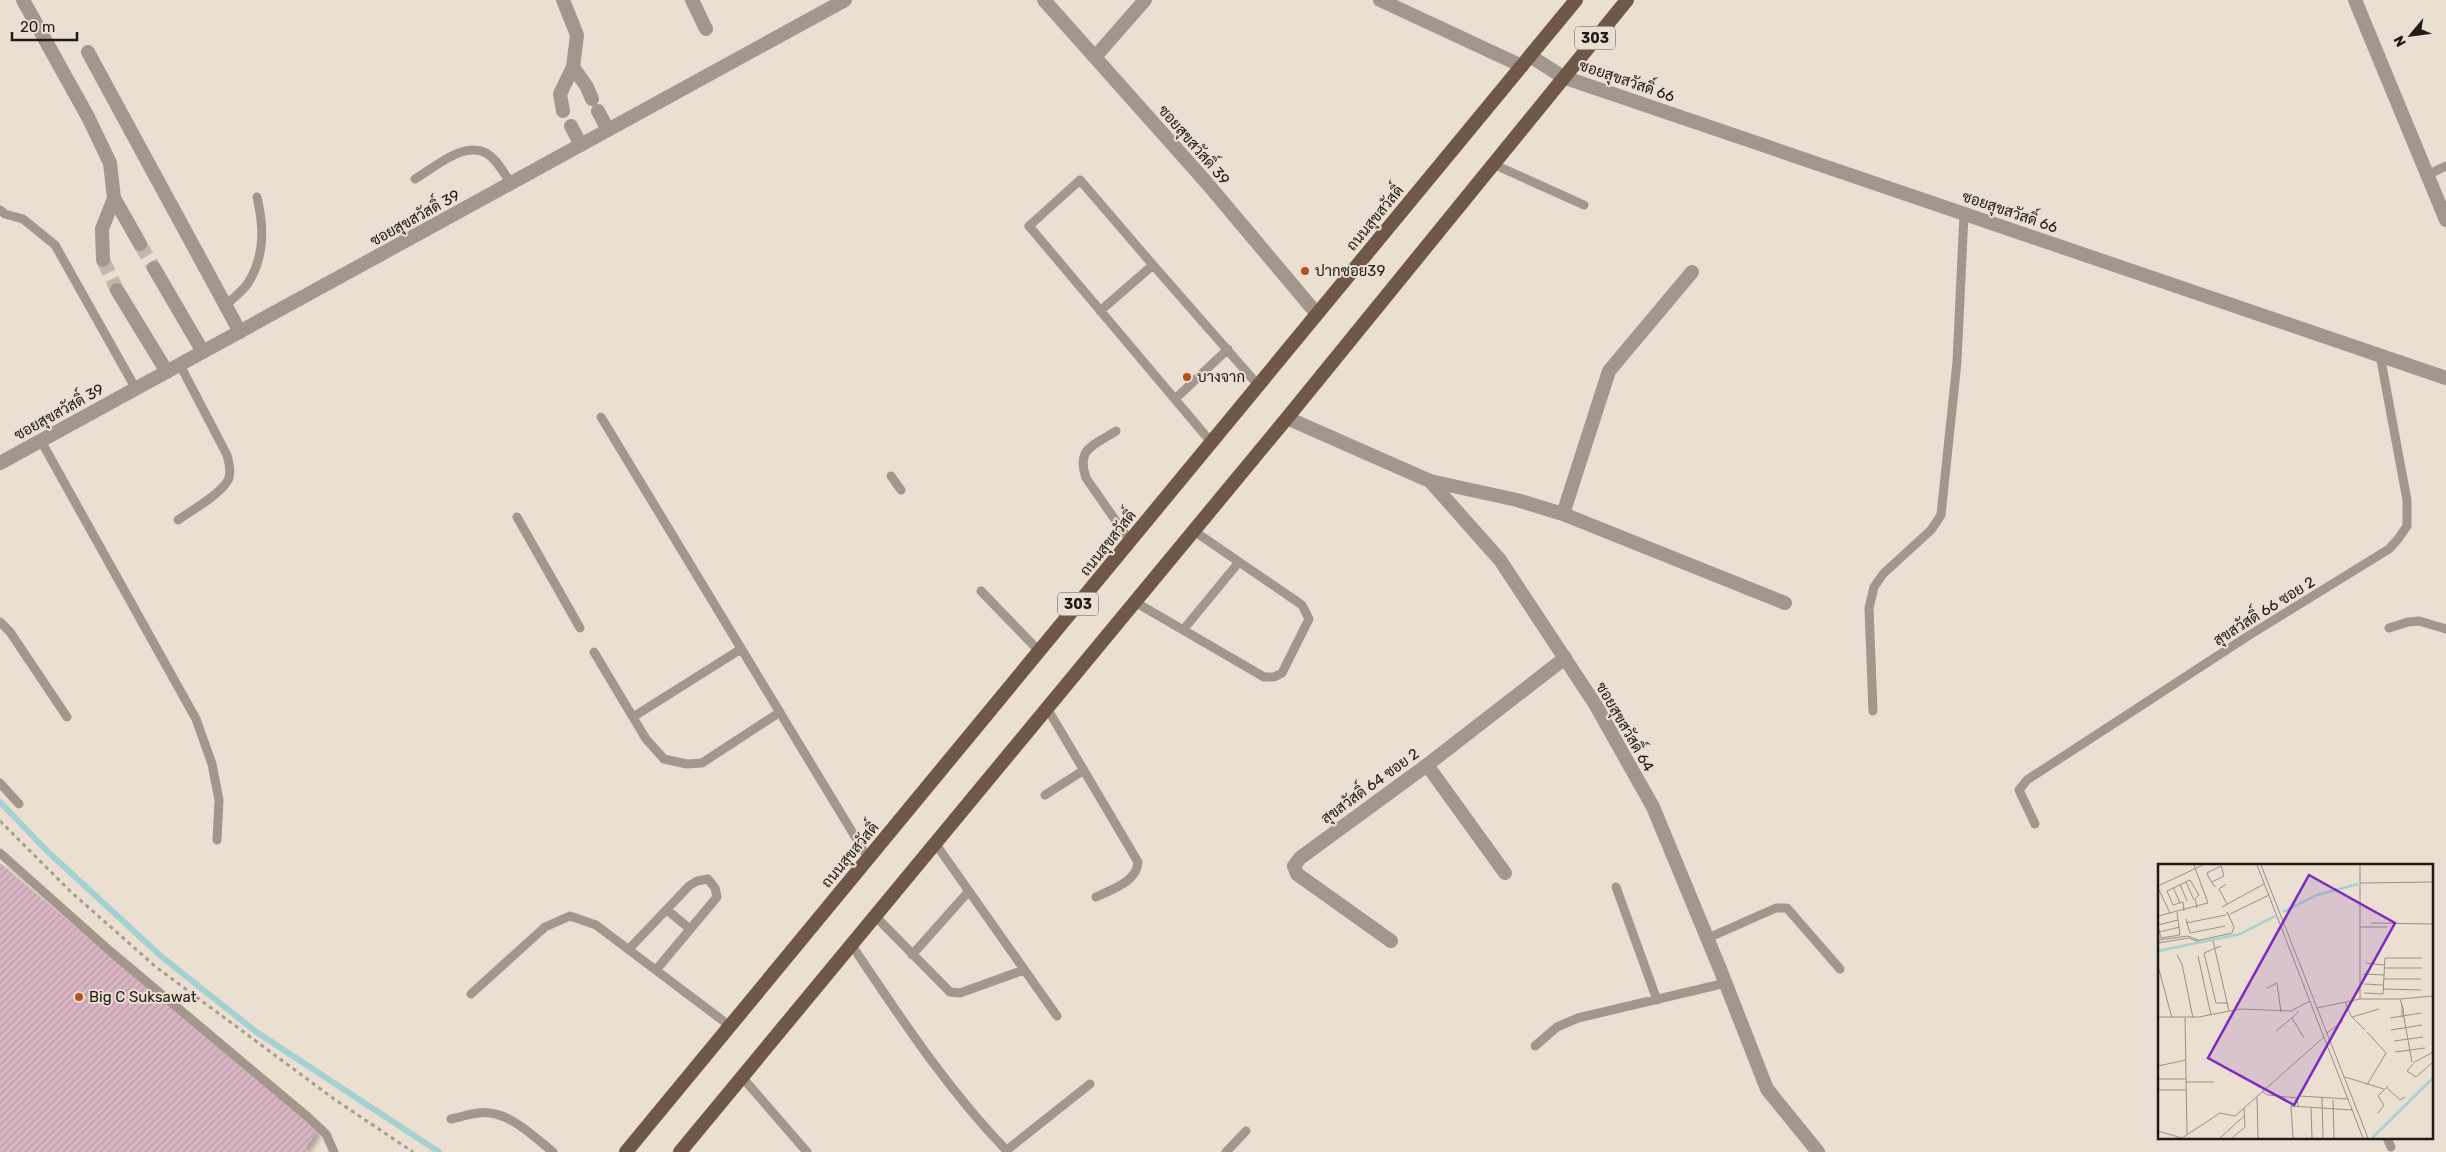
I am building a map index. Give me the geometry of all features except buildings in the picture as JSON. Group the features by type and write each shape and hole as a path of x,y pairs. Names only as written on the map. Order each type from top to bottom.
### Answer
{"main road":[{"name":"ถนนสุขสวัสดิ์","path":"626,1152 1576,0"},
{"name":"303","path":"680,1152 1288,418 1627,0"}],"street":[{"path":"23,0 88,116 110,163 114,198 140,244"},
{"path":"563,0 577,35 573,67 560,94 563,111"},
{"path":"692,0 706,30"},
{"name":"ซอยสุขสวัสดิ์ 39","path":"0,463 845,0"},
{"name":"ซอยสุขสวัสดิ์ 39","path":"1044,0 1225,204 1317,314"},
{"path":"1096,57 1145,0"},
{"name":"ซอยสุขสวัสดิ์ 66","path":"1380,0 1563,77 2446,378"},
{"path":"2355,0 2446,220"},
{"path":"88,52 240,332"},
{"path":"573,67 587,87 608,130"},
{"path":"571,126 581,145"},
{"path":"103,260 102,229 114,198"},
{"path":"154,268 203,352"},
{"path":"1563,514 1609,371 1692,272"},
{"path":"117,290 166,372"},
{"name":"ซอยสุขสวัสดิ์ 64","path":"1288,418 1430,481 1500,560 1595,704 1653,807 1708,938 1767,1089 1818,1152"},
{"path":"1430,481 1517,500 1563,514 1785,603"},
{"name":"สุขสวัสดิ์ 64 ซอย 2","path":"1390,942 1297,874 1294,866 1300,858 1427,765 1564,658"},
{"path":"1427,765 1505,873"}],"lane":[{"path":"415,179 458,153 475,150 486,153 494,159 511,183"},
{"path":"1493,164 1584,205"},
{"path":"2427,175 2446,166"},
{"path":"1211,442 1029,226 1080,180 1258,385"},
{"path":"226,305 248,284 258,259 262,236 262,219 257,197"},
{"path":"0,210 5,214 23,219 55,245 136,389"},
{"path":"1873,711 1869,608 1874,587 1883,574 1931,530 1941,515 1957,362 1964,214"},
{"path":"1100,311 1153,265"},
{"path":"1175,399 1228,350"},
{"name":"สุขสวัสดิ์ 66 ซอย 2","path":"2035,824 2019,790 2026,780 2248,636 2389,549 2407,526 2407,500 2380,355"},
{"path":"178,520 218,492 228,480 230,468 228,454 180,364"},
{"path":"601,417 868,858"},
{"path":"1116,431 1085,452 1082,458 1083,468 1086,478 1130,541"},
{"path":"41,441 196,719 212,764 219,800 217,840"},
{"path":"891,476 901,490"},
{"path":"517,517 580,628"},
{"path":"1135,602 1264,677 1274,677 1282,673 1309,619 1308,612 1302,605 1194,531"},
{"path":"1183,630 1239,562"},
{"path":"981,591 1039,651"},
{"path":"2389,628 2408,622 2419,621 2446,629"},
{"path":"0,622 10,632 67,717"},
{"path":"633,717 741,649"},
{"path":"594,652 646,740 664,759 687,764 702,763 780,712"},
{"path":"1047,708 1138,862 1137,870 1132,878 1096,897"},
{"path":"1045,795 1084,770"},
{"path":"0,783 19,804"},
{"path":"935,843 1056,1016"},
{"path":"0,853 110,951 309,1118 326,1134 334,1152"},
{"path":"629,949 689,886 697,881 708,879 715,888 717,897 656,970"},
{"path":"1616,887 1657,1000"},
{"path":"912,955 969,891"},
{"path":"1708,938 1776,908 1787,908 1840,969"},
{"path":"667,910 690,929"},
{"path":"471,994 546,927 570,916 596,924 730,1026"},
{"path":"875,916 950,992 960,994 1024,970"},
{"path":"851,944 935,1068 974,1117 1007,1151 1090,1084"},
{"path":"1535,1046 1557,1027 1578,1018 1726,983"},
{"path":"742,1077 807,1152"},
{"path":"451,1119 479,1112 497,1113 521,1126 553,1152"},
{"path":"1226,1152 1246,1131"}],"path":[{"path":"0,821 70,892 156,967 334,1099 413,1152"}],"waterway":[{"path":"0,802 47,851 162,957 255,1031 439,1152"}],"tunnel":[{"path":"140,244 154,268"},
{"path":"103,260 117,290"}],"place":[{"name":"ปากซอย39","path":"1305,271"},
{"name":"บางจาก","path":"1187,377"},
{"name":"Big C Suksawat","path":"79,997"}]}
